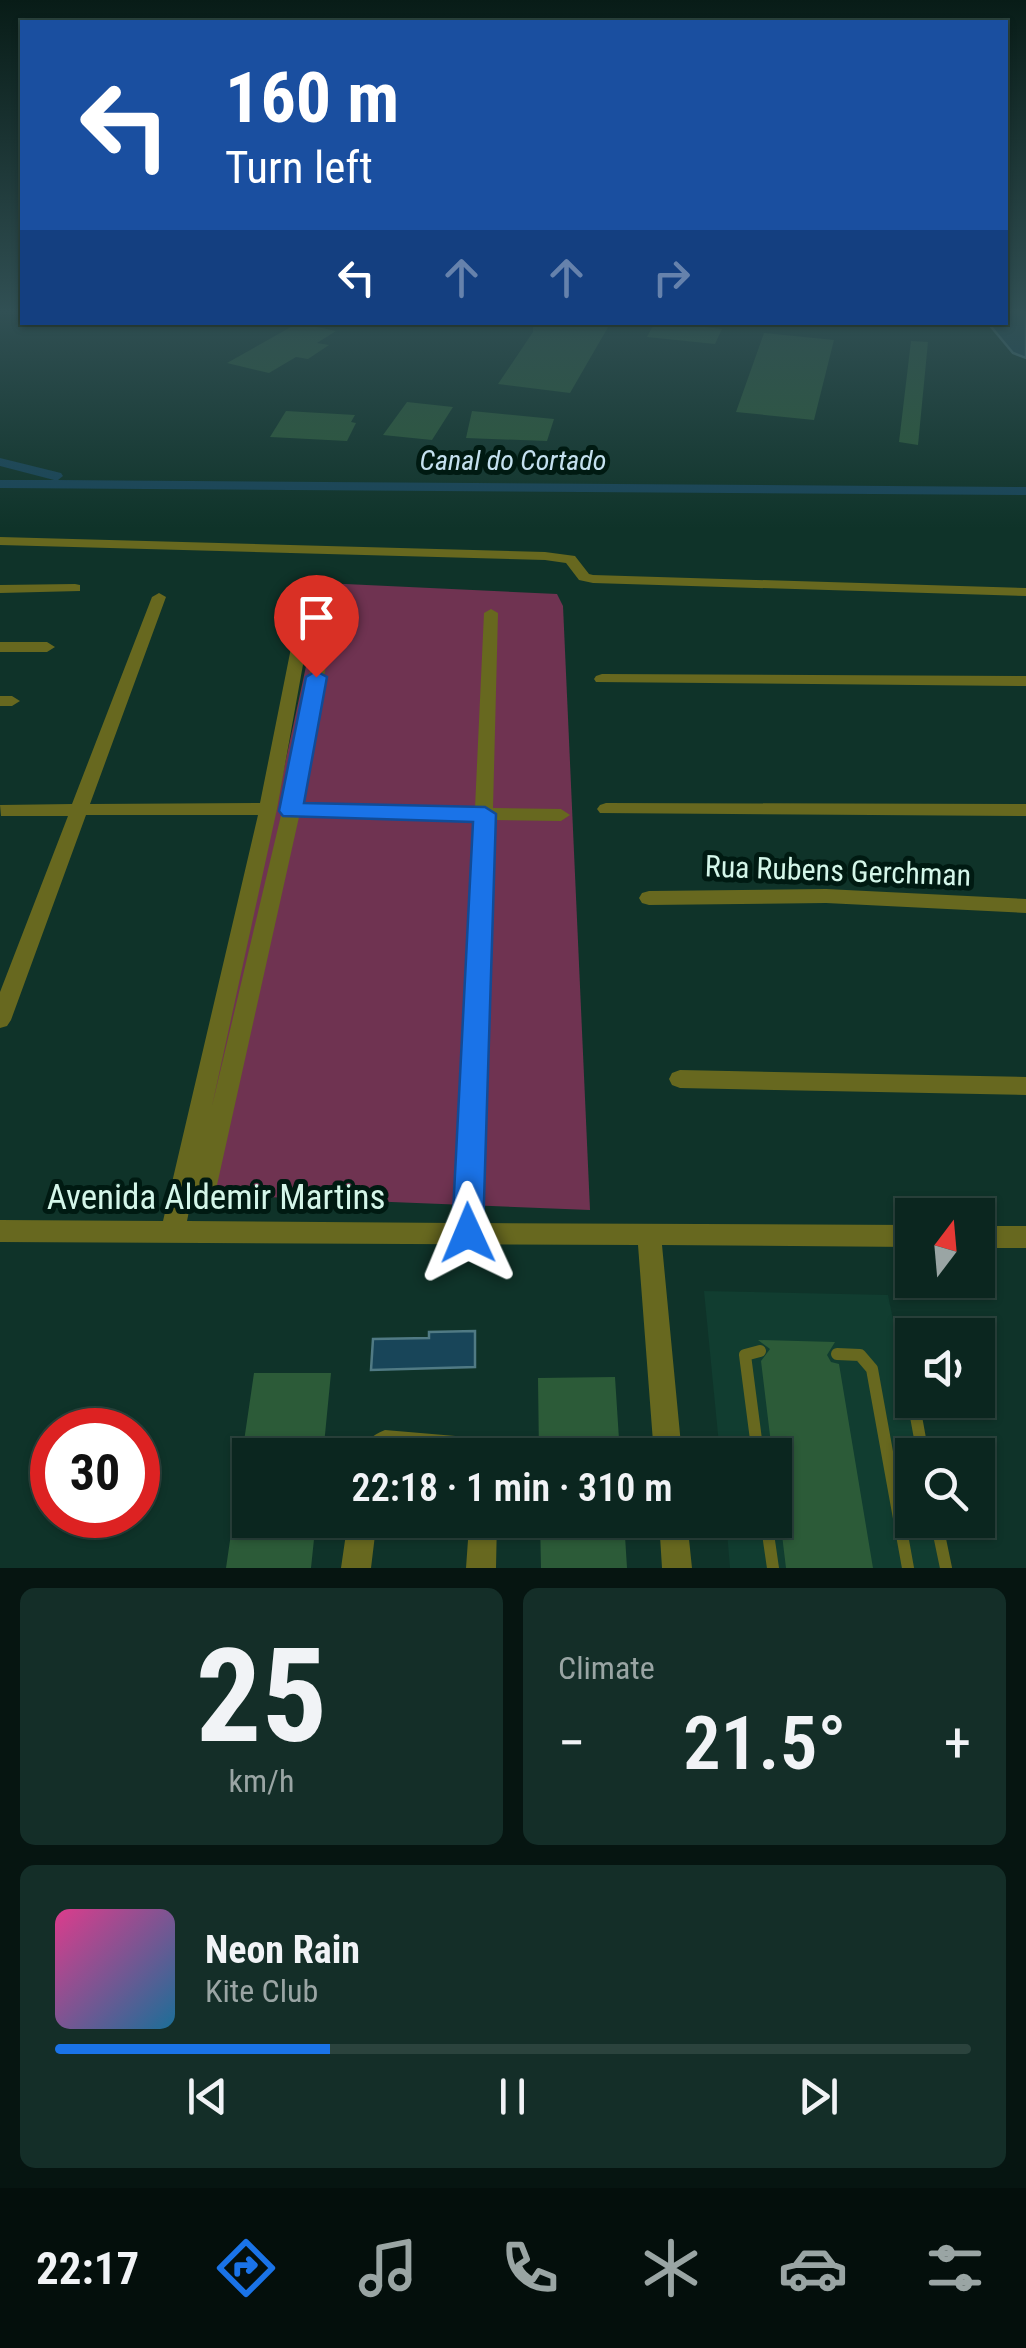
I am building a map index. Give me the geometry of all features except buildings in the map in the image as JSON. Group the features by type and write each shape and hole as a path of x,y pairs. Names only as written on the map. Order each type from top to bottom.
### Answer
{"street":[{"path":"0,542 560,557 570,559 584,577 593,579 1026,592"},
{"path":"0,589 75,588"},
{"path":"0,1020 159,596"},
{"path":"172,1233 268,808 308,598"},
{"path":"204,1194 291,811 329,610"},
{"path":"468,1233 491,613"},
{"path":"0,647 47,647"},
{"path":"602,679 1026,681"},
{"path":"1,810 268,808"},
{"path":"606,809 1026,810"},
{"path":"291,811 561,814"},
{"name":"Rua Rubens Gerchman","path":"649,898 826,896 1026,906"},
{"path":"680,1078 1026,1086"},
{"name":"Avenida Aldemir Martins","path":"0,1231 895,1236"},
{"path":"649,1234 667,1438"},
{"path":"995,1237 1026,1238"},
{"path":"356,1568 360,1538"},
{"path":"481,1568 482,1538"},
{"path":"674,1538 677,1568"}],"lane":[{"path":"756,1438 745,1356 760,1351"},
{"path":"837,1354 860,1355 872,1369 908,1568"},
{"path":"768,1538 772,1568"},
{"path":"940,1538 946,1568"}],"shaded area":[{"path":"324,583 557,594 563,606 590,1210 192,1194"},
{"path":"704,1291 888,1295 895,1329 895,1418 913,1418 917,1438 895,1438 895,1538 938,1538 944,1568 730,1568 728,1538 792,1538 792,1438 718,1438"}],"water":[{"path":"475,1331 475,1367 371,1370 373,1339 429,1338 429,1332"}],"waterway":[{"path":"0,462 56,476"},
{"name":"Canal do Cortado","path":"0,484 1026,491"}],"route":[{"path":"316,677 291,811 485,814 466,1199 468,1233"}]}
